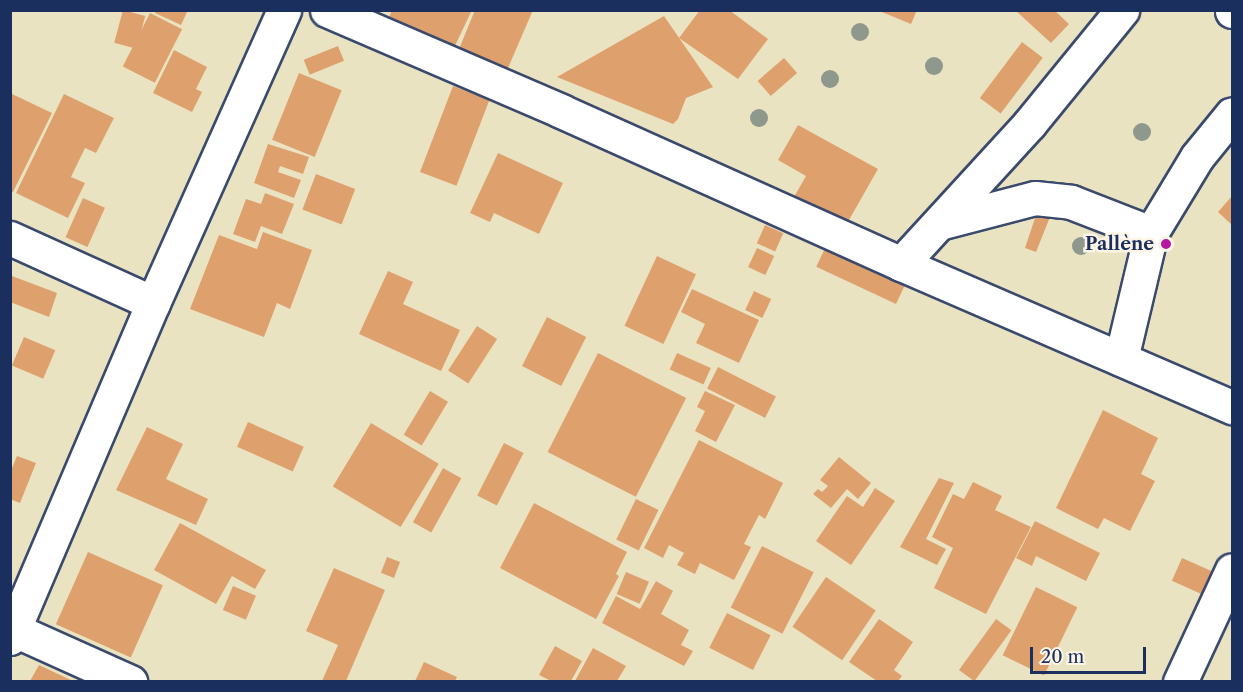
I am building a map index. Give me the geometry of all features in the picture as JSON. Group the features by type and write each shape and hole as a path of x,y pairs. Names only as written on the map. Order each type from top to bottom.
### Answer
{"street":[{"path":"130,681 12,632 153,303 284,10"},
{"path":"327,10 561,111 901,264 1233,407"},
{"path":"901,264 1030,123 1122,10"},
{"path":"1121,359 1151,233 1197,157 1233,114"},
{"path":"939,223 1035,198 1071,202 1151,233"},
{"path":"10,238 153,303"},
{"path":"1180,681 1233,570"}],"building":[{"path":"123,10 145,16 136,49 114,43"},
{"path":"156,10 188,10 181,25 155,13"},
{"path":"392,10 472,10 453,50 389,18"},
{"path":"475,10 533,10 505,75 457,54"},
{"path":"700,10 729,10 768,39 738,79 679,38"},
{"path":"877,10 917,10 911,24"},
{"path":"1015,10 1054,10 1069,24 1051,43"},
{"path":"150,13 182,29 155,83 123,66"},
{"path":"664,16 713,87 686,98 678,119 673,124 557,77"},
{"path":"1022,42 1043,58 1001,114 980,98"},
{"path":"338,46 344,61 310,75 304,60"},
{"path":"174,50 207,67 196,89 202,92 192,112 153,93"},
{"path":"784,58 797,73 771,96 758,81"},
{"path":"299,73 342,90 315,157 272,140"},
{"path":"453,86 489,100 456,186 420,172"},
{"path":"10,93 52,113 13,192 10,191"},
{"path":"64,94 114,118 96,153 85,148 71,177 85,183 68,218 16,193"},
{"path":"798,125 878,169 845,227 794,197 806,176 778,160"},
{"path":"268,144 309,157 303,174 280,166 278,172 301,180 294,198 254,183"},
{"path":"498,153 563,183 539,234 494,213 490,222 470,213"},
{"path":"316,174 355,189 342,225 302,209"},
{"path":"265,193 294,204 282,234 261,226 255,242 233,234 246,199 261,204"},
{"path":"1232,196 1232,225 1218,212"},
{"path":"83,198 105,208 87,247 66,237"},
{"path":"1037,212 1050,217 1036,252 1025,248"},
{"path":"765,225 783,233 775,251 757,243"},
{"path":"263,232 312,250 290,309 277,303 264,337 190,309 219,235 257,249"},
{"path":"826,246 906,283 896,304 816,267"},
{"path":"757,248 774,256 765,275 748,267"},
{"path":"657,256 696,274 663,344 624,326"},
{"path":"388,271 413,282 403,304 460,330 441,371 359,334"},
{"path":"12,276 57,293 49,317 10,302"},
{"path":"692,289 759,320 739,363 696,343 705,324 681,312"},
{"path":"754,291 771,299 762,318 745,310"},
{"path":"547,317 586,337 561,386 522,366"},
{"path":"477,326 497,339 468,384 448,370"},
{"path":"24,337 55,350 43,379 12,366"},
{"path":"598,353 686,398 636,497 548,452"},
{"path":"677,353 711,368 703,384 670,369"},
{"path":"718,367 776,397 765,418 707,388"},
{"path":"430,391 448,402 422,446 404,435"},
{"path":"705,391 735,405 716,442 695,431 705,411 697,407"},
{"path":"1103,410 1158,438 1141,474 1155,481 1130,531 1104,518 1098,529 1056,508"},
{"path":"248,422 304,447 293,471 237,447"},
{"path":"371,423 439,464 401,527 333,486"},
{"path":"147,427 183,444 166,479 208,499 196,525 116,490"},
{"path":"699,440 783,483 765,519 759,515 744,544 751,547 734,580 700,563 695,574 677,565 684,553 669,545 663,558 644,548"},
{"path":"504,443 524,453 497,506 477,496"},
{"path":"17,456 36,463 20,503 10,499 10,473"},
{"path":"839,457 871,483 858,499 847,489 831,508 813,494 818,489 822,492 828,486 820,480"},
{"path":"443,468 461,478 431,532 413,522"},
{"path":"939,478 954,483 926,539 946,549 937,565 900,547"},
{"path":"973,482 1002,496 995,510 1031,527 986,614 934,588 953,548 932,537 953,494 964,499"},
{"path":"875,488 895,501 851,565 816,541 847,496 863,507"},
{"path":"636,499 658,510 639,550 616,539"},
{"path":"534,503 627,552 616,574 619,576 596,619 500,568"},
{"path":"1035,521 1100,553 1086,581 1036,556 1032,566 1016,558"},
{"path":"180,523 266,570 255,589 232,576 216,604 154,570"},
{"path":"762,546 814,572 782,634 731,607"},
{"path":"88,552 163,585 131,658 56,624"},
{"path":"387,557 400,562 394,578 381,573"},
{"path":"1182,558 1225,577 1215,600 1172,581"},
{"path":"334,568 385,590 346,681 322,681 338,645 306,631"},
{"path":"626,572 649,582 640,604 617,594"},
{"path":"826,577 876,611 842,660 792,627"},
{"path":"656,581 673,591 661,614 689,630 681,645 693,651 684,666 602,623 616,596 640,609"},
{"path":"233,586 256,596 246,620 223,610"},
{"path":"1036,587 1077,607 1044,675 1003,655"},
{"path":"727,613 771,635 753,670 709,648"},
{"path":"879,619 913,642 894,670 902,676 898,681 877,681 849,662"},
{"path":"996,619 1011,630 974,681 959,670"},
{"path":"555,646 582,661 571,681 551,681 539,675"},
{"path":"593,648 626,666 617,681 575,681"},
{"path":"424,662 457,677 455,681 415,681"},
{"path":"39,665 73,681 30,681"}],"place":[{"name":"Pallène","path":"1166,244"}]}
